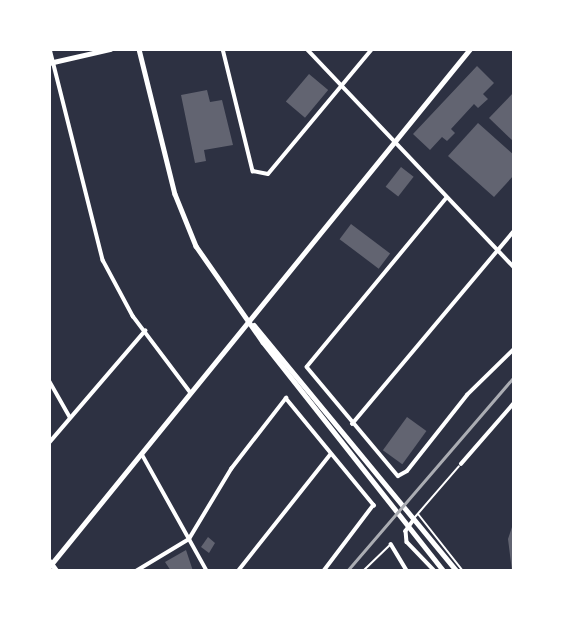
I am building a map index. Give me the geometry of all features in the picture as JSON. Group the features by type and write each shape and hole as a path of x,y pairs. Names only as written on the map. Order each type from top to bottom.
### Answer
{"street":[{"path":"50,49 51,63 103,260 145,331 191,393"},
{"path":"51,63 110,49"},
{"path":"139,49 188,227 209,268 444,571"},
{"path":"223,49 253,171 268,174 372,49"},
{"path":"307,49 343,85 393,143 514,267"},
{"path":"57,571 50,564 470,49"},
{"path":"447,198 307,367 394,474 402,475 467,395 514,349"},
{"path":"352,424 514,231"},
{"path":"249,320 268,337 416,516 457,571"},
{"path":"49,443 145,331"},
{"path":"49,380 70,417"},
{"path":"136,571 189,538 231,468 286,398 374,505 324,571"},
{"path":"461,464 514,403"},
{"path":"142,454 207,571"},
{"path":"238,571 330,454"},
{"path":"416,516 408,528 407,542 435,571"},
{"path":"391,544 407,571"}],"lane":[{"path":"461,464 416,516 463,571"},
{"path":"363,571 391,544"}],"building":[{"path":"477,66 494,83 483,94 488,99 478,108 474,104 451,129 455,133 447,141 442,137 430,150 413,134"},
{"path":"309,74 328,90 305,118 286,102"},
{"path":"207,90 210,102 222,100 233,145 204,150 206,161 195,163 181,95"},
{"path":"514,92 514,142 489,118"},
{"path":"478,123 514,155 514,175 494,197 448,156"},
{"path":"401,167 414,177 398,197 386,187"},
{"path":"351,224 390,253 379,269 340,239"},
{"path":"407,417 426,431 402,464 383,450"},
{"path":"514,521 514,571 512,571 508,539"},
{"path":"208,537 215,543 209,553 201,547"},
{"path":"186,550 193,571 171,571 165,562"}],"railway":[{"path":"347,571 514,377"}]}
